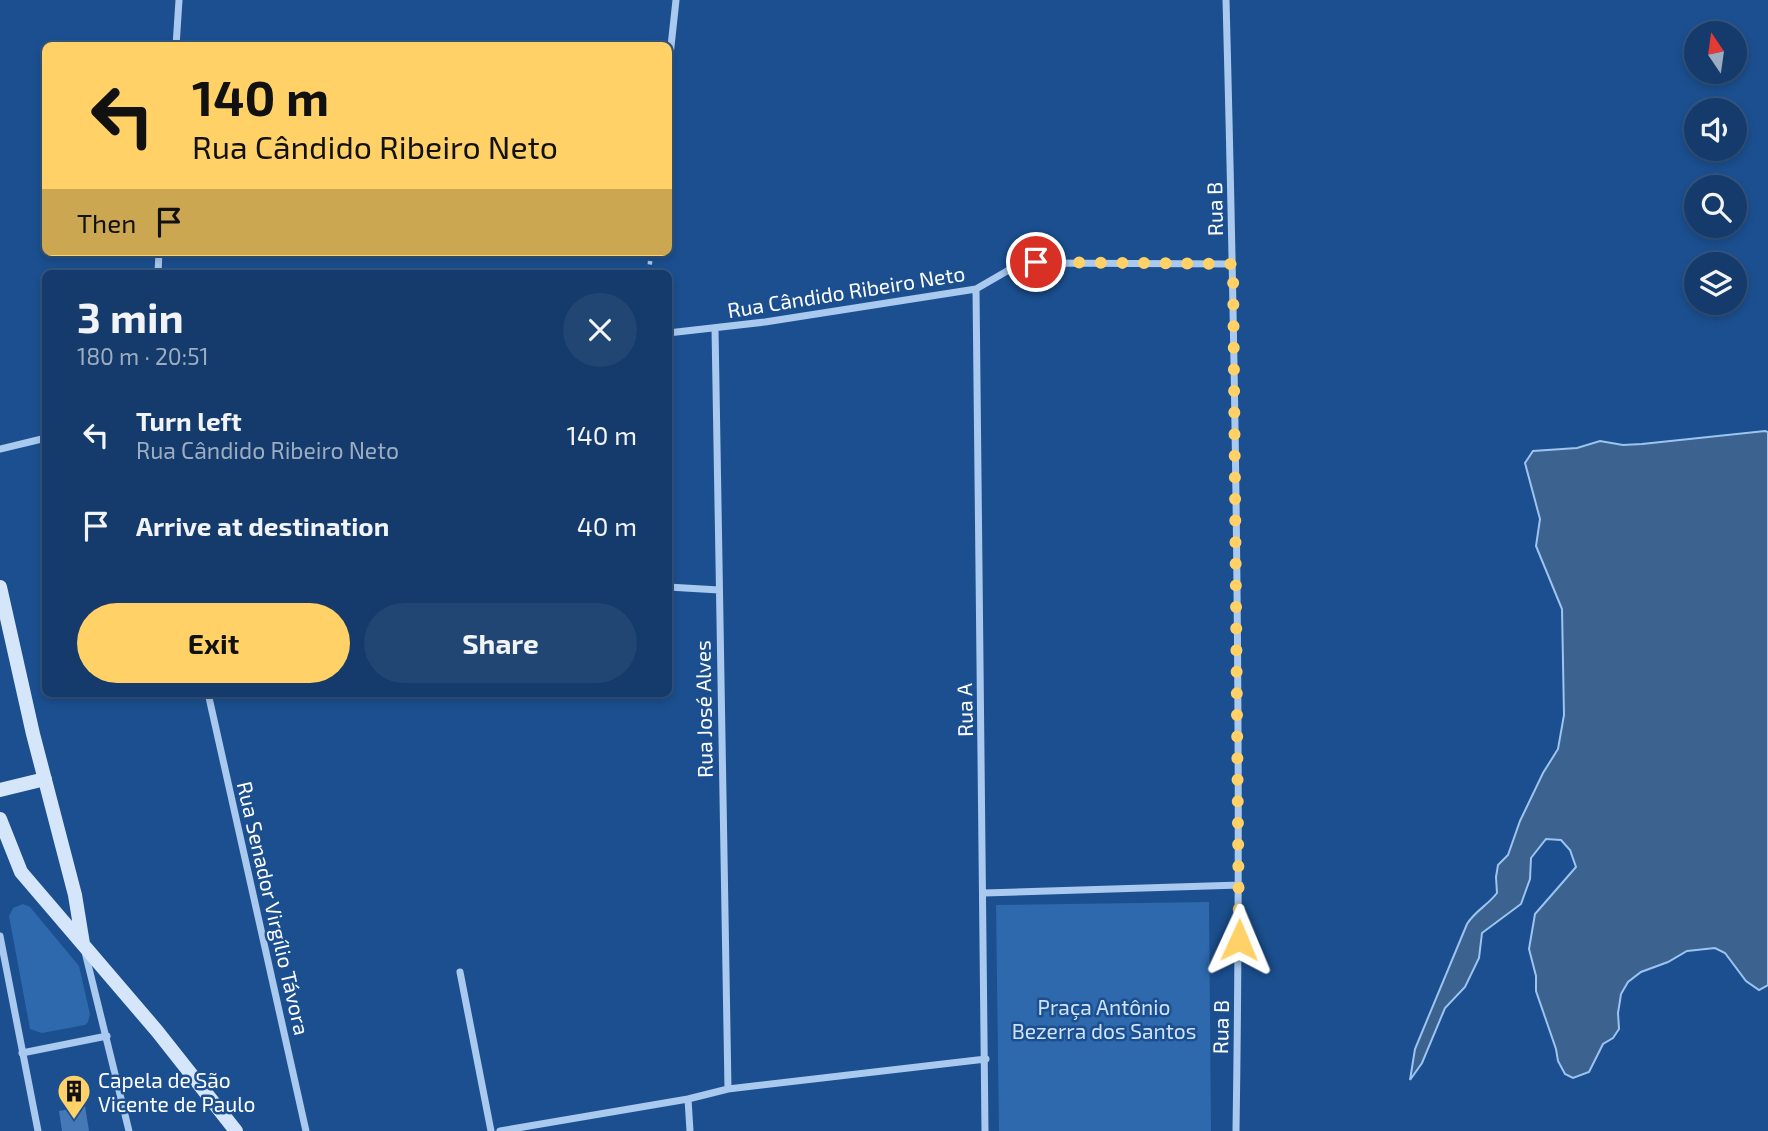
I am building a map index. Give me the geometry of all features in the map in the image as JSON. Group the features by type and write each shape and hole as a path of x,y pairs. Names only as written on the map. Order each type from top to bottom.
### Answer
{"street":[{"path":"176,42 179,0"},
{"path":"671,42 676,0"},
{"name":"Rua B","path":"1226,0 1233,264 1240,885 1236,1131"},
{"name":"Rua Cândido Ribeiro Neto","path":"672,333 976,289 1014,267 1036,262 1233,264"},
{"name":"Rua A","path":"976,289 985,1131"},
{"name":"Rua José Alves","path":"715,328 728,1089"},
{"path":"0,449 42,439"},
{"path":"0,587 129,1131"},
{"path":"672,587 719,590"},
{"name":"Rua Senador Virgílio Távora","path":"209,697 306,1131"},
{"path":"0,790 45,779"},
{"path":"0,819 21,872 157,1031 236,1131"},
{"path":"984,893 1240,885"},
{"path":"0,936 38,1131"},
{"path":"460,972 491,1131"},
{"path":"22,1053 107,1036"},
{"path":"500,1131 688,1099 728,1089 986,1059"},
{"path":"688,1099 690,1131"}],"green space":[{"name":"Praça Antônio Bezerra dos Santos","path":"1209,902 1211,1131 999,1131 996,905"},
{"path":"23,904 30,907 79,966 90,1014 85,1025 42,1033 30,1029 9,916 13,908"}],"shaded area":[{"path":"1768,432 1768,985 1759,990 1746,981 1725,953 1715,948 1687,951 1668,962 1641,972 1628,982 1621,994 1619,1029 1613,1038 1603,1044 1589,1072 1573,1078 1565,1074 1558,1061 1536,991 1536,976 1529,949 1535,914 1576,867 1570,850 1561,840 1546,839 1531,858 1530,879 1521,904 1482,933 1479,958 1465,987 1445,1008 1422,1063 1410,1080 1415,1049 1467,924 1497,893 1498,865 1508,855 1520,821 1558,749 1564,715 1562,609 1536,546 1540,519 1525,463 1533,451 1577,448 1600,441 1623,445 1642,444"}],"building":[{"name":"Capela de São Vicente de Paulo","path":"85,1106 89,1131 62,1131 59,1111"}],"place":[{"name":"Capela de São Vicente de Paulo","path":"74,1121"}],"route":[{"path":"1036,262 1233,264 1239,940"}]}
